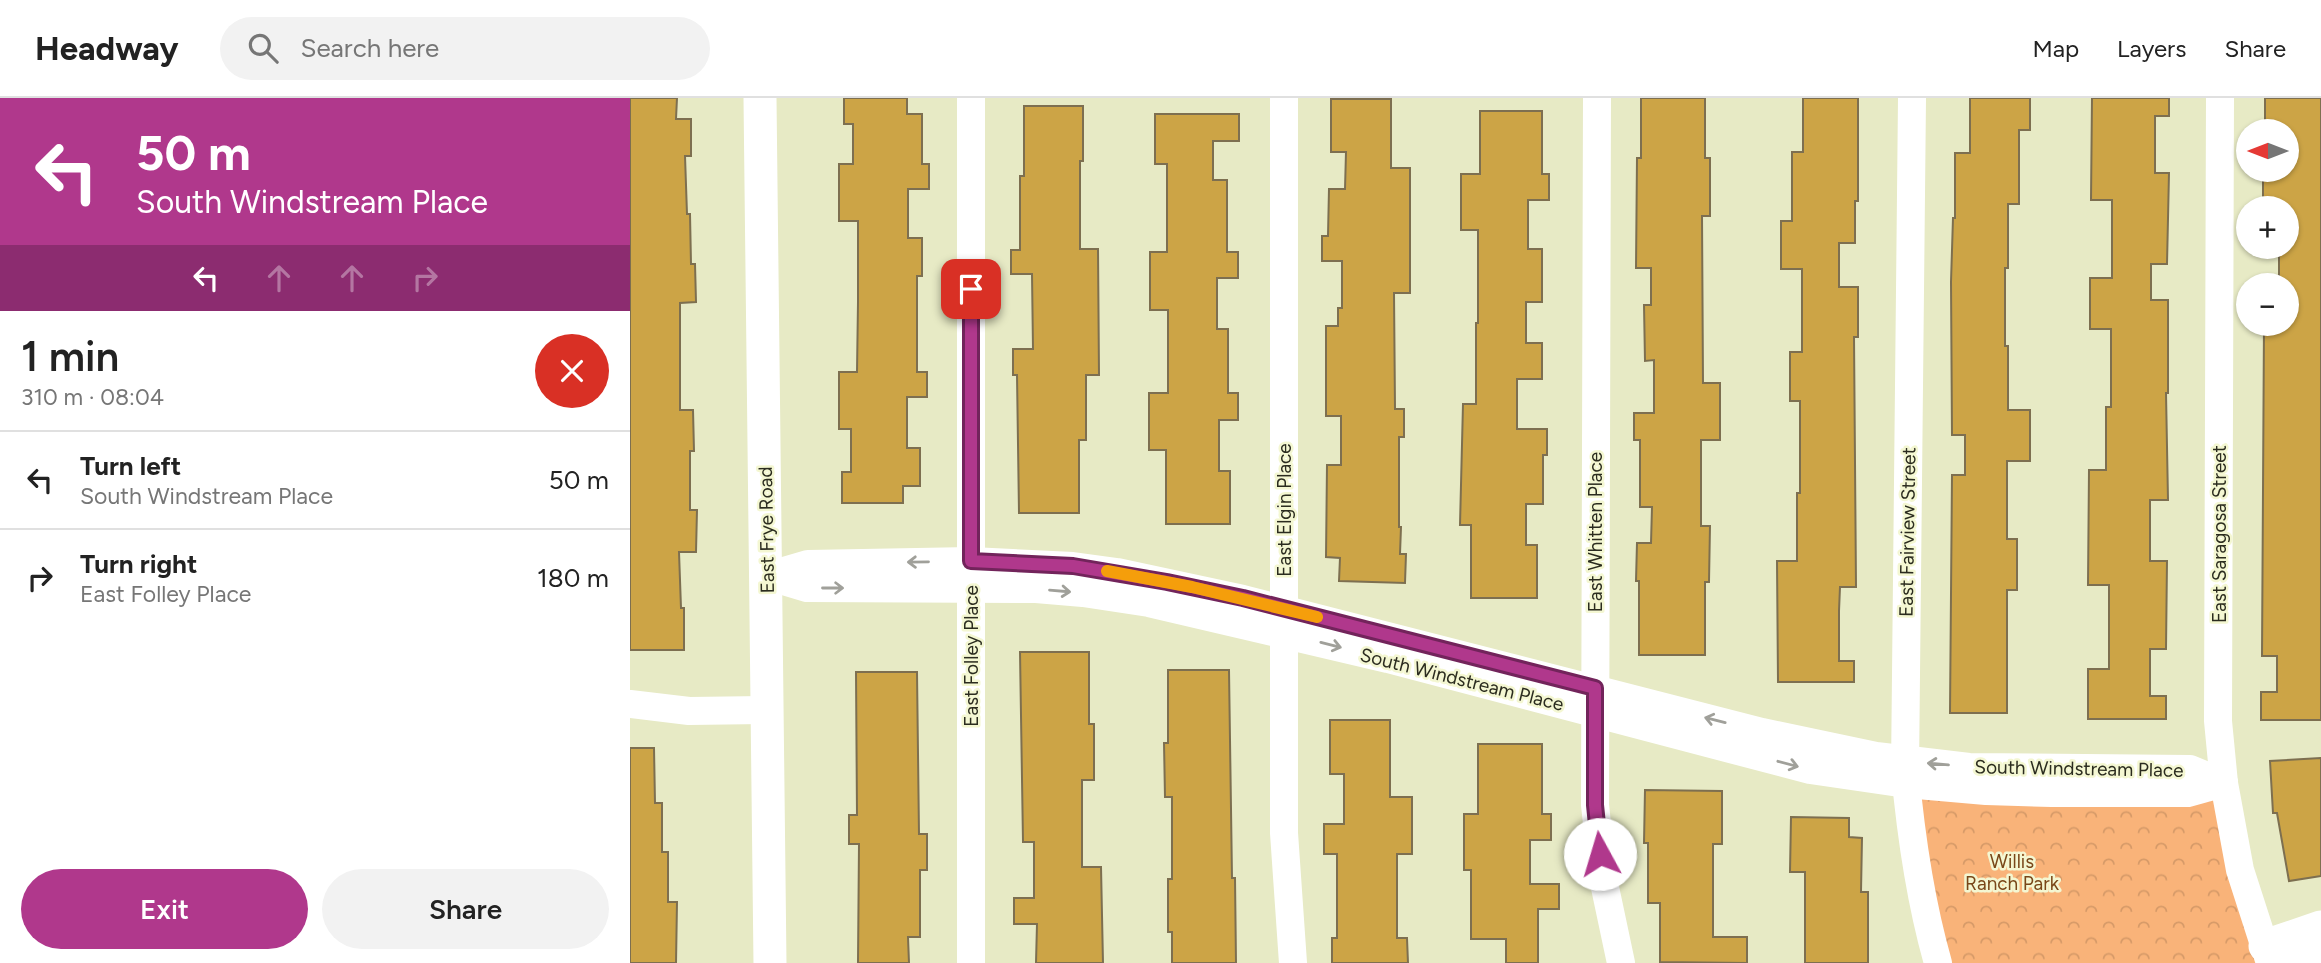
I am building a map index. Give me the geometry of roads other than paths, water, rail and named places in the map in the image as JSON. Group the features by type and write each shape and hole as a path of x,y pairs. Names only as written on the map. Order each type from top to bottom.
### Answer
{"street":[{"name":"East Frye Road","path":"760,98 771,963"},
{"name":"East Folley Place","path":"971,98 971,963"},
{"name":"East Elgin Place","path":"1284,98 1284,833 1293,963"},
{"name":"East Whitten Place","path":"1597,98 1596,817 1603,878 1621,963"},
{"name":"East Fairview Street","path":"1912,98 1905,772 1910,836 1927,926 1938,963"},
{"name":"East Saragosa Street","path":"2220,98 2218,721 2224,783 2241,870 2275,957"},
{"name":"South Windstream Place","path":"766,576 807,564 971,575 1073,566 1117,572 1284,621 1595,701 1811,770 1905,772 1986,791 2188,793 2224,783"},
{"path":"630,704 689,710 768,710"},
{"path":"2275,957 2321,927"},
{"path":"2275,957 2321,953"}],"park label":[{"name":"Willis Ranch Park","path":"2012,872"}]}
